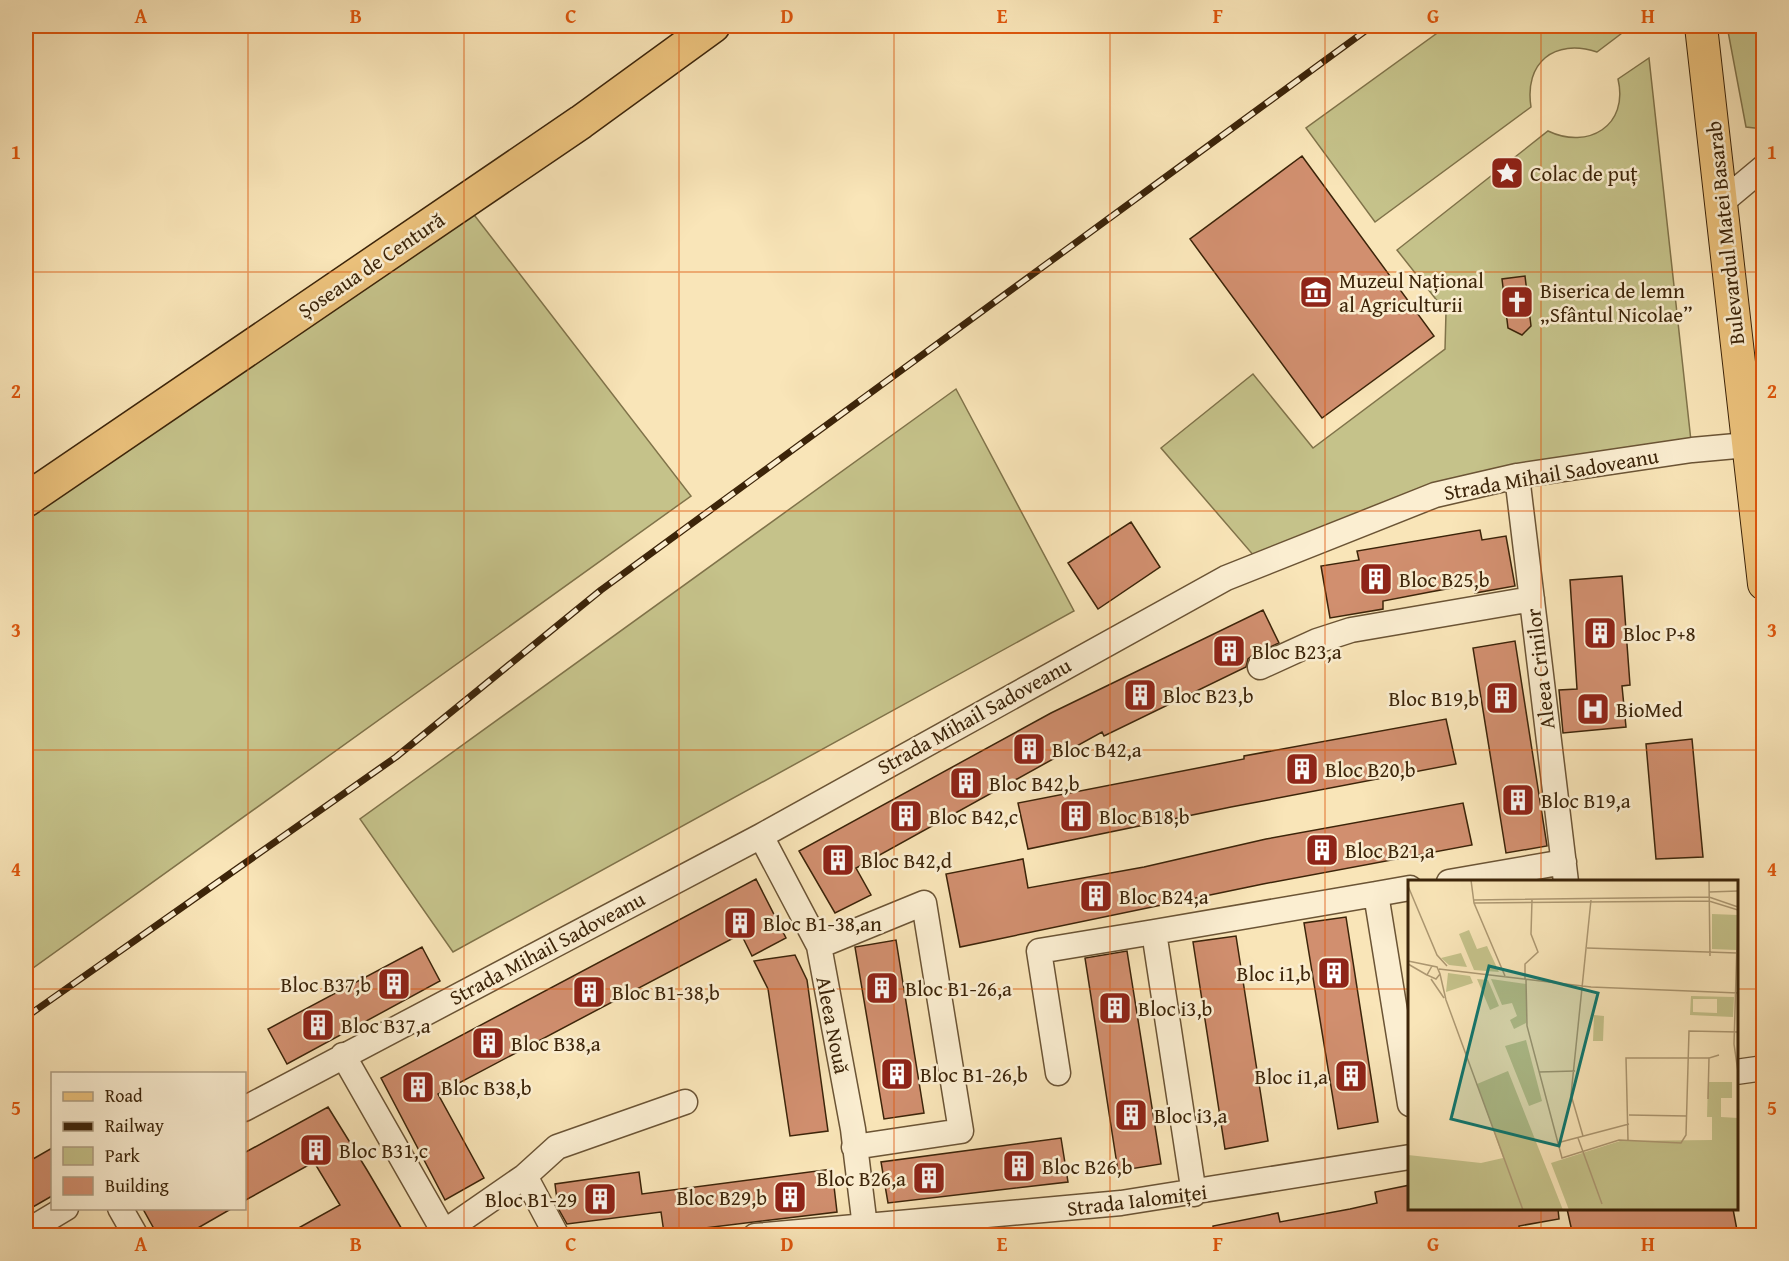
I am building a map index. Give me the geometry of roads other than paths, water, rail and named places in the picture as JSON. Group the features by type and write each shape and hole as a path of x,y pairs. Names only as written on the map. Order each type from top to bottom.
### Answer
{"highway":[{"name":"Șoseaua de Centură","path":"26,500 581,122 713,26"}],"main road":[{"name":"Bulevardul Matei Basarab","path":"1701,26 1752,434 1764,584"}],"street":[{"path":"1722,202 1764,167"},
{"name":"Strada Mihail Sadoveanu","path":"246,1108 761,836 1226,578 1435,495 1517,476 1692,450 1752,434"},
{"name":"Aleea Crinilor","path":"1472,880 1565,872 1517,476"},
{"path":"1260,667 1317,641 1351,630 1532,599"},
{"name":"Aleea Nouă","path":"761,836 819,946 854,1147 865,1227"},
{"path":"1058,1073 1039,951 1408,888"},
{"path":"1376,894 1408,1092"},
{"path":"819,946 924,903 961,1131 854,1147"},
{"path":"1154,932 1194,1194"},
{"path":"343,1055 441,1234 525,1176 557,1147 685,1102"},
{"path":"1738,1072 1764,1068"},
{"name":"Strada Ialomiței","path":"755,1236 820,1233 865,1227 1011,1225 1408,1157"},
{"path":"525,1176 557,1236"},
{"path":"30,1232 64,1210"},
{"path":"121,1210 136,1236"}],"railway":[{"path":"26,1017 396,757 601,590 1372,26"}],"place":[{"name":"Colac de puț","path":"1507,173"},
{"name":"Muzeul Național al Agriculturii","path":"1316,292"},
{"name":"Biserica de lemn „Sfântul Nicolae”","path":"1517,302"},
{"name":"Bloc B25,b","path":"1376,579"},
{"name":"Bloc P+8","path":"1600,633"},
{"name":"Bloc B23,a","path":"1229,651"},
{"name":"Bloc B23,b","path":"1140,695"},
{"name":"Bloc B19,b","path":"1502,698"},
{"name":"BioMed","path":"1593,709"},
{"name":"Bloc B42,a","path":"1029,749"},
{"name":"Bloc B20,b","path":"1302,769"},
{"name":"Bloc B42,b","path":"966,783"},
{"name":"Bloc B19,a","path":"1518,800"},
{"name":"Bloc B42,c","path":"906,816"},
{"name":"Bloc B18,b","path":"1076,816"},
{"name":"Bloc B21,a","path":"1322,850"},
{"name":"Bloc B42,d","path":"838,860"},
{"name":"Bloc B24,a","path":"1096,896"},
{"name":"Bloc B1-38,an","path":"740,923"},
{"name":"Bloc i1,b","path":"1334,973"},
{"name":"Bloc B37,b","path":"394,984"},
{"name":"Bloc B1-26,a","path":"882,988"},
{"name":"Bloc B1-38,b","path":"589,992"},
{"name":"Bloc i3,b","path":"1115,1008"},
{"name":"Bloc B37,a","path":"318,1025"},
{"name":"Bloc B38,a","path":"488,1043"},
{"name":"Bloc B1-26,b","path":"897,1074"},
{"name":"Bloc i1,a","path":"1351,1076"},
{"name":"Bloc B38,b","path":"418,1087"},
{"name":"Bloc i3,a","path":"1131,1115"},
{"name":"Bloc B31,c","path":"316,1150"},
{"name":"Bloc B26,b","path":"1019,1166"},
{"name":"Bloc B26,a","path":"929,1178"},
{"name":"Bloc B29,b","path":"790,1197"},
{"name":"Bloc B1-29","path":"600,1199"}]}
